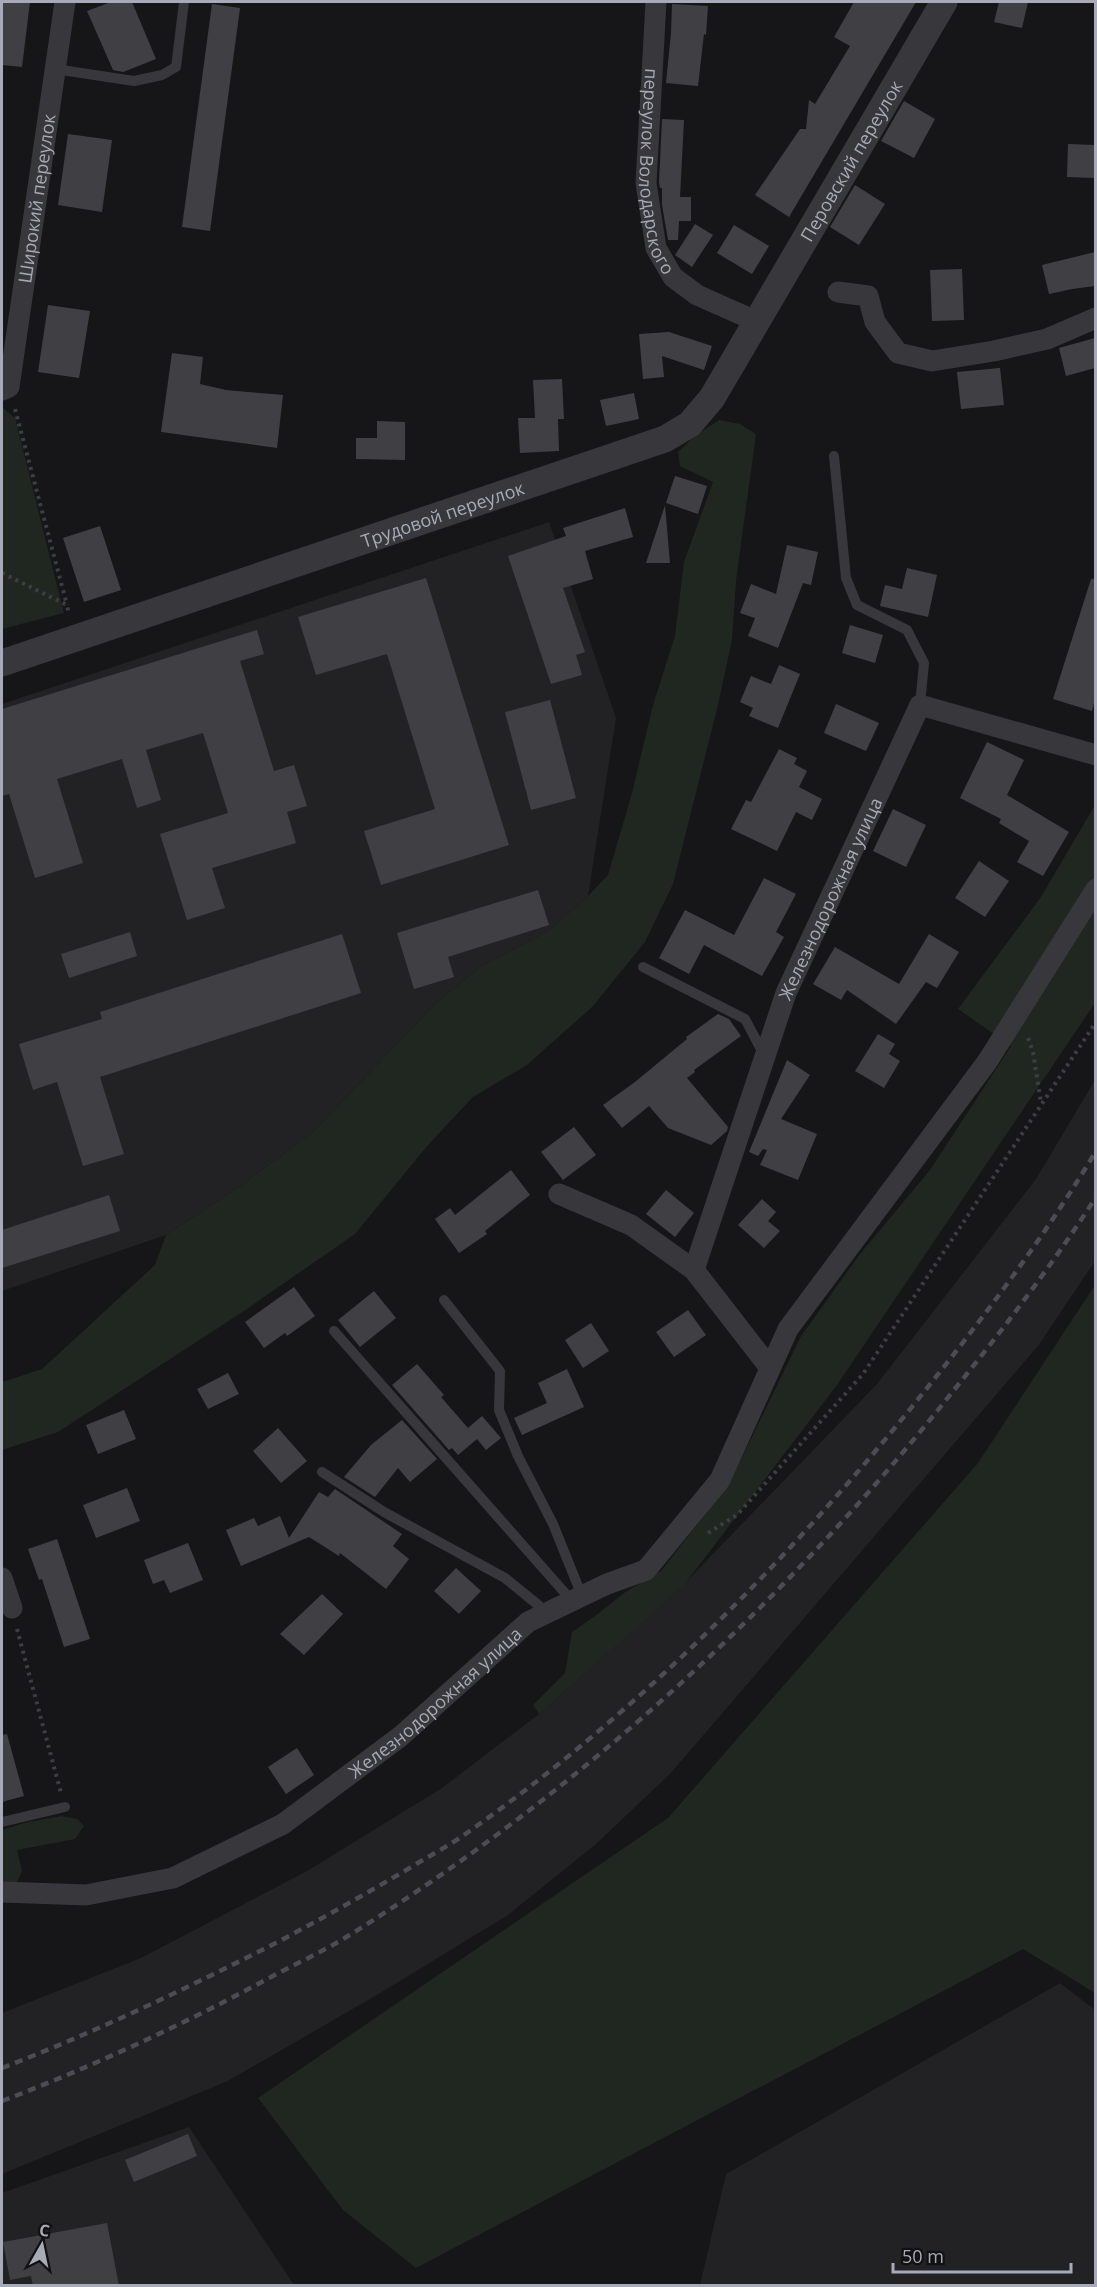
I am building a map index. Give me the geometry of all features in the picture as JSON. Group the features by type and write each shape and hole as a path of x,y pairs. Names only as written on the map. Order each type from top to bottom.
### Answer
{"street":[{"name":"Широкий переулок","path":"5,388 65,2"},
{"name":"переулок Володарского","path":"656,2 646,183 656,248 673,277 697,295 758,322"},
{"name":"Перовский переулок","path":"758,322 944,2"},
{"path":"838,292 868,296 875,322 898,353 932,361 1047,339 1095,318"},
{"name":"Трудовой переулок","path":"2,663 665,439 690,424 712,398 758,322"},
{"path":"920,705 1095,755"},
{"name":"Железнодорожная улица","path":"694,1270 786,993 920,705"},
{"name":"Железнодорожная улица","path":"2,1892 86,1895 173,1878 283,1824 401,1736 528,1622 607,1584 645,1570 720,1480 788,1329 987,1062 1095,889"},
{"path":"559,1194 631,1225 694,1270 771,1368"},
{"path":"2,1578 12,1608"}],"lane":[{"path":"55,69 134,81 162,75 176,67 184,2"},
{"path":"834,456 846,578 857,606 907,630 924,663 920,705"},
{"path":"642,967 745,1019 766,1058"},
{"path":"444,1300 500,1371 499,1410 518,1456 553,1524 577,1599"},
{"path":"334,1331 577,1599"},
{"path":"322,1472 384,1512 506,1578 548,1613"},
{"path":"2,1822 65,1807"}],"path":[{"path":"5,388 75,639"},
{"path":"2,573 67,605"},
{"path":"1019,1011 1033,1052 1041,1103"},
{"path":"707,1533 737,1515 863,1374 1095,1022"},
{"path":"12,1608 65,1807"}],"shaded area":[{"path":"2,407 15,418 64,613 2,629"},
{"path":"719,420 740,424 756,434 736,581 732,640 673,884 645,942 593,1006 527,1065 473,1097 428,1145 355,1234 244,1311 58,1432 2,1450 2,1382 42,1369 155,1265 166,1235 242,1185 313,1132 437,1002 480,967 550,930 608,875 632,793 653,705 675,636 684,562 713,482 680,466 678,452 695,436"},
{"path":"549,522 616,718 588,896 550,930 480,967 437,1002 313,1132 242,1185 166,1235 2,1291 2,704"},
{"path":"1095,805 1095,1003 837,1385 684,1585 539,1714 533,1705 565,1673 572,1632 624,1593 661,1571 729,1484 801,1336 860,1254 930,1170 1011,1046 958,1009 1041,897"},
{"path":"1095,1080 1095,1261 1038,1346 670,1774 596,1844 508,1915 382,1992 228,2081 2,2174 2,2013 141,1958 307,1871 442,1788 539,1714 684,1584 877,1384 1036,1179"},
{"path":"1095,1285 1095,1993 1023,1949 416,2268 343,2210 258,2098 668,1818 978,1463"},
{"path":"61,1816 77,1819 84,1826 75,1839 17,1850 22,1871 15,1887 2,1885 2,1830"},
{"path":"1060,1983 1095,2010 1095,2285 700,2285 726,2174"},
{"path":"189,2127 294,2285 2,2285 2,2193"}],"building":[{"path":"2,2 30,2 22,67 2,65"},
{"path":"111,2 132,2 156,59 123,72 113,70 87,11"},
{"path":"854,2 916,2 789,217 755,195 800,129 806,129 809,100 815,104 850,46 834,37"},
{"path":"999,2 1028,2 1022,28 994,22"},
{"path":"212,4 240,8 210,231 182,227"},
{"path":"672,4 708,6 698,86 666,83"},
{"path":"904,101 935,119 914,158 881,141"},
{"path":"662,119 684,120 680,197 691,197 691,221 679,221 678,240 668,240 662,205 662,188 659,182"},
{"path":"68,134 112,140 102,212 58,205"},
{"path":"1068,144 1095,145 1095,178 1067,177"},
{"path":"855,185 885,204 859,245 830,227"},
{"path":"695,224 713,235 692,267 675,255"},
{"path":"734,225 769,246 752,274 717,253"},
{"path":"1095,252 1095,286 1049,294 1042,265"},
{"path":"962,269 964,320 932,321 930,270"},
{"path":"48,305 90,311 79,378 38,372"},
{"path":"669,332 712,346 704,370 662,356 664,377 643,379 639,334"},
{"path":"1095,338 1095,368 1066,376 1059,348"},
{"path":"172,353 203,357 200,384 226,390 283,395 277,448 161,432"},
{"path":"1000,368 1004,405 961,409 957,372"},
{"path":"562,379 564,419 558,419 559,451 520,453 518,418 535,418 533,380"},
{"path":"634,393 639,419 606,426 600,400"},
{"path":"377,421 405,422 405,460 356,459 356,438 377,438"},
{"path":"675,476 707,486 698,514 666,503"},
{"path":"665,505 670,563 646,563"},
{"path":"625,508 633,537 585,551 593,579 563,588 585,652 576,655 582,675 551,684 508,556 566,536 563,528"},
{"path":"100,526 121,590 84,602 63,538"},
{"path":"787,545 818,552 811,585 803,583 778,648 748,636 755,618 740,613 751,584 776,594"},
{"path":"907,568 937,575 928,617 880,606 885,585 902,589"},
{"path":"426,578 509,845 381,885 364,831 435,809 387,654 316,675 298,617"},
{"path":"1091,579 1095,579 1095,699 1092,711 1053,699"},
{"path":"850,625 883,635 875,663 842,653"},
{"path":"257,630 264,654 240,661 274,771 294,765 307,806 287,812 296,843 212,868 225,908 187,920 160,834 228,813 203,733 146,750 161,800 137,808 122,759 57,779 83,863 35,878 9,794 2,796 2,709"},
{"path":"779,665 800,674 778,728 749,716 753,708 740,702 751,676 771,684"},
{"path":"550,700 576,798 531,810 505,712"},
{"path":"836,704 879,723 866,751 824,733"},
{"path":"987,742 1024,760 1007,795 1069,832 1043,876 1017,862 1029,841 999,823 1001,819 960,798"},
{"path":"779,749 797,758 794,764 807,771 799,787 822,799 812,820 796,812 777,851 731,829 746,800 751,802"},
{"path":"893,809 926,825 906,867 873,851"},
{"path":"979,861 1009,881 985,917 955,898"},
{"path":"764,878 796,894 776,932 784,937 762,976 704,945 689,974 659,958 685,910 734,935"},
{"path":"538,890 549,925 448,957 454,977 414,989 397,933"},
{"path":"130,932 137,956 69,978 61,954"},
{"path":"342,934 361,993 100,1077 124,1154 83,1166 57,1082 33,1090 19,1044 102,1019 100,1012"},
{"path":"929,934 959,952 937,988 926,982 896,1024 847,990 841,1000 813,984 835,947 899,984"},
{"path":"718,1014 729,1019 741,1036 694,1070 695,1072 687,1078 728,1127 727,1131 711,1145 668,1128 649,1106 622,1128 603,1105 635,1082 687,1039 686,1037"},
{"path":"878,1034 895,1044 889,1054 900,1061 884,1088 855,1071"},
{"path":"787,1060 810,1075 781,1119 817,1134 798,1180 760,1165 767,1150 763,1149 758,1156 749,1152"},
{"path":"574,1127 596,1155 563,1180 541,1152"},
{"path":"511,1170 530,1195 485,1231 487,1234 459,1253 435,1219 450,1208 455,1215"},
{"path":"666,1190 694,1213 675,1237 646,1214"},
{"path":"109,1195 120,1231 2,1268 2,1230"},
{"path":"762,1199 776,1212 768,1221 780,1231 764,1248 738,1225"},
{"path":"294,1287 315,1316 287,1336 285,1333 264,1348 245,1322"},
{"path":"374,1291 396,1318 360,1347 338,1320"},
{"path":"688,1310 706,1335 674,1357 656,1332"},
{"path":"591,1323 609,1351 583,1368 565,1340"},
{"path":"417,1364 468,1428 482,1416 501,1438 486,1450 477,1439 458,1455 452,1448 449,1450 392,1385"},
{"path":"567,1369 584,1407 522,1435 514,1418 547,1403 538,1383"},
{"path":"228,1373 239,1394 208,1409 197,1389"},
{"path":"124,1410 136,1439 98,1454 86,1425"},
{"path":"402,1420 437,1459 410,1482 398,1468 375,1497 344,1477 371,1445"},
{"path":"278,1428 307,1461 281,1483 253,1451"},
{"path":"127,1488 140,1521 96,1538 83,1505"},
{"path":"335,1489 402,1534 393,1546 409,1559 386,1589 340,1553 339,1556 309,1537 241,1566 226,1530 254,1518 258,1526 280,1516 289,1538 319,1492 328,1497"},
{"path":"57,1539 90,1639 64,1647 42,1579 39,1580 28,1549"},
{"path":"188,1543 203,1580 170,1593 164,1580 153,1584 144,1560"},
{"path":"456,1568 481,1591 459,1614 434,1591"},
{"path":"322,1594 343,1614 304,1655 280,1634"},
{"path":"7,1734 24,1796 2,1802 2,1735"},
{"path":"297,1748 314,1775 286,1794 268,1767"},
{"path":"188,2134 197,2156 134,2182 125,2160"},
{"path":"107,2223 119,2286 33,2286 31,2276 10,2280 3,2242"}],"railway":[{"path":"2,2068 70,2041 170,1995 339,1909 451,1844 530,1786 595,1734 657,1680 716,1623 830,1504 935,1378 999,1295 1059,1210 1096,1151"},
{"path":"2,2101 105,2059 172,2028 339,1941 434,1880 517,1820 597,1756 675,1689 749,1619 889,1469 1010,1319 1063,1247 1096,1197"}]}
